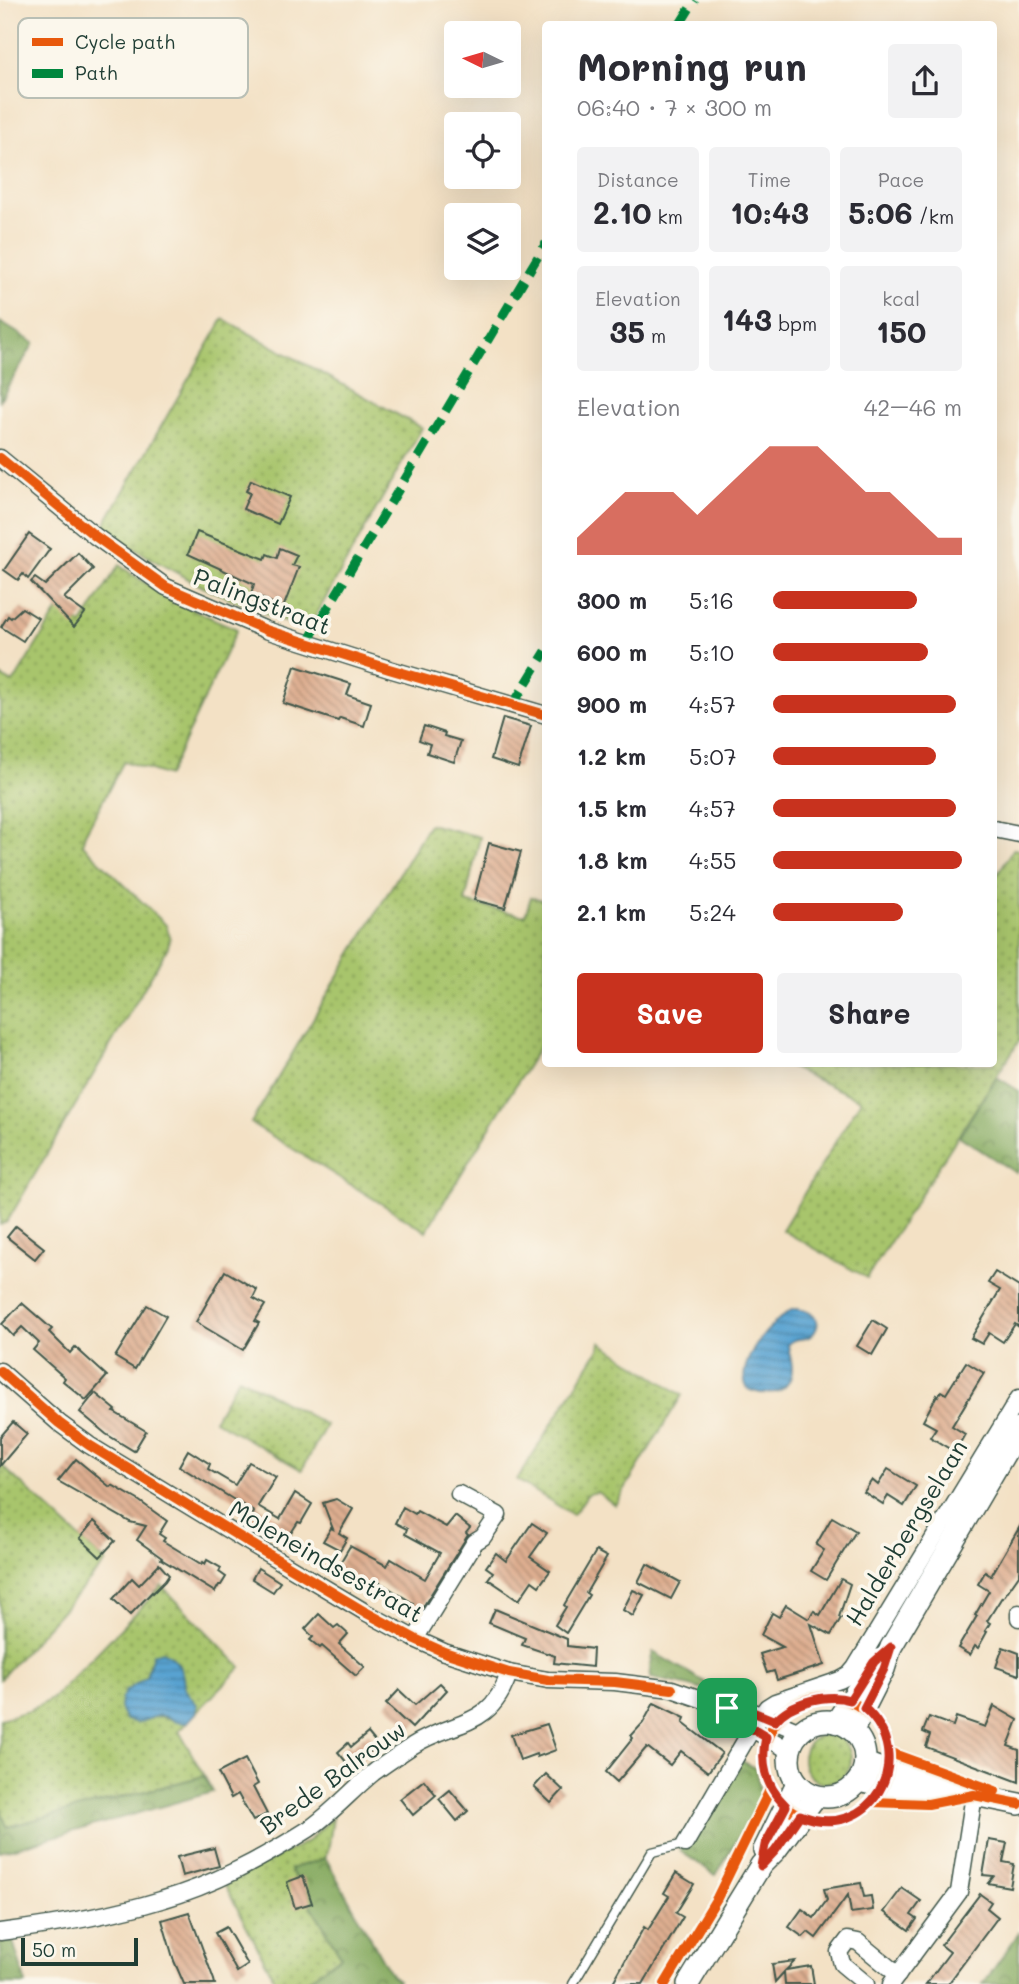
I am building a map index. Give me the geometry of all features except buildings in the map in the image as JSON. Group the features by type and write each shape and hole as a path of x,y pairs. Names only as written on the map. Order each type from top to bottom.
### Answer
{"main road":[{"name":"Halderbergselaan","path":"845,1726 884,1669 891,1647 1019,1429"},
{"path":"820,1721 845,1726 863,1745 862,1772 844,1794 824,1797 806,1791 797,1783 789,1763 795,1741 811,1724 820,1721"},
{"path":"862,1772 881,1787 917,1793 974,1795 1019,1804"},
{"path":"761,1866 765,1845 797,1783"},
{"path":"688,1984 761,1866 816,1796"}],"street":[{"name":"Palingstraat","path":"0,458 95,536 166,587 267,630 542,714"},
{"path":"997,830 1019,834"},
{"name":"Moleneindsestraat","path":"0,1371 59,1423 89,1445 415,1639 444,1652 509,1673 548,1680 615,1682 672,1689 727,1708 743,1708 757,1722 795,1741"},
{"name":"Halderbergselaan","path":"757,1722 767,1707 775,1702 840,1679 855,1668 1019,1398"},
{"name":"Moleneindsestraat","path":"415,1639 475,1542 483,1537 498,1515 459,1494"},
{"path":"1019,1613 1019,1618"},
{"name":"Brede Balrouw","path":"0,1932 58,1924 162,1900 239,1870 312,1827 374,1773 417,1743 483,1714 503,1691 509,1673"},
{"path":"685,1844 757,1722"},
{"path":"866,1984 842,1964 839,1952 848,1940 858,1942 894,1979 959,1892 974,1795"}],"lane":[{"path":"573,1984 652,1852 685,1844"}],"green space":[{"path":"223,319 422,428 307,631 205,588 155,561 103,527"},
{"path":"0,322 34,343 0,400"},
{"path":"119,565 176,601 237,629 168,776 124,761 85,834 82,844 166,925 170,937 168,947 7,1222 0,1225 0,676 13,683 58,610 82,624"},
{"path":"429,824 480,837 465,902 525,916 531,897 542,900 542,1042 426,1231 251,1123"},
{"path":"1013,849 1019,850 1019,1041 867,1278 782,1230 861,1100 790,1067 997,1067 997,875"},
{"path":"997,1077 1019,1091 1019,1168 1016,1173 959,1136"},
{"path":"600,1342 682,1395 615,1505 597,1492 588,1494 573,1515 517,1480 599,1349"},
{"path":"239,1377 326,1425 302,1470 214,1420"},
{"path":"0,1464 106,1562 0,1679"},
{"path":"162,1586 241,1667 196,1713 197,1705 184,1688 149,1663 146,1677 126,1691 150,1718 164,1717 187,1723 179,1731 204,1776 7,1827 0,1807 0,1719 29,1711 52,1699"},
{"path":"653,1652 722,1692 721,1695 651,1678"},
{"path":"827,1735 844,1742 851,1759 844,1776 827,1783 810,1776 803,1759 810,1742"},
{"path":"739,1759 756,1769 761,1795 755,1810 716,1875 680,1851"},
{"path":"204,1776 213,1792 0,1852 0,1807 7,1827"},
{"path":"333,1817 328,1852 323,1859 290,1869 341,1956 302,1984 277,1984 225,1885 308,1841"},
{"path":"325,1857 391,1975 398,1980 393,1984 302,1984 341,1956 290,1869"},
{"path":"1019,1933 1019,1984 983,1984"},
{"path":"13,1941 26,1984 1,1984 0,1943"}],"water":[{"path":"794,1309 809,1313 817,1323 813,1334 794,1340 788,1345 792,1369 788,1384 770,1393 748,1389 745,1368 750,1356 766,1332"},
{"path":"162,1651 172,1657 179,1666 184,1688 197,1705 196,1713 187,1723 159,1715 138,1723 126,1720 120,1708 121,1699 126,1691 146,1677 153,1654"}],"marked path":[{"path":"682,21 695,0"},
{"path":"307,643 542,250"},
{"path":"512,706 542,657"}],"cycle path":[{"path":"0,458 95,536 166,587 266,630 542,714"},
{"path":"0,1371 59,1423 89,1445 365,1612 415,1639 444,1652 509,1673 548,1680 615,1682 672,1689"},
{"path":"826,1697 850,1701 870,1715 884,1735 888,1759 884,1783 870,1803 850,1817 826,1821 802,1817 782,1803 768,1783 764,1759 768,1735 782,1715 802,1701 826,1697"},
{"path":"888,1752 995,1791"},
{"path":"665,1984 717,1898 771,1788"},
{"path":"872,1802 928,1804 974,1795 1019,1804"}],"route":[{"path":"891,1647 884,1669 864,1708 876,1720 886,1739 889,1762 881,1787 872,1802 854,1816 821,1822 800,1815 761,1866 765,1845 786,1806 771,1788 766,1774 766,1737 737,1720 727,1708 743,1708 775,1721 789,1709 824,1697 850,1700 874,1662 891,1647"}]}
